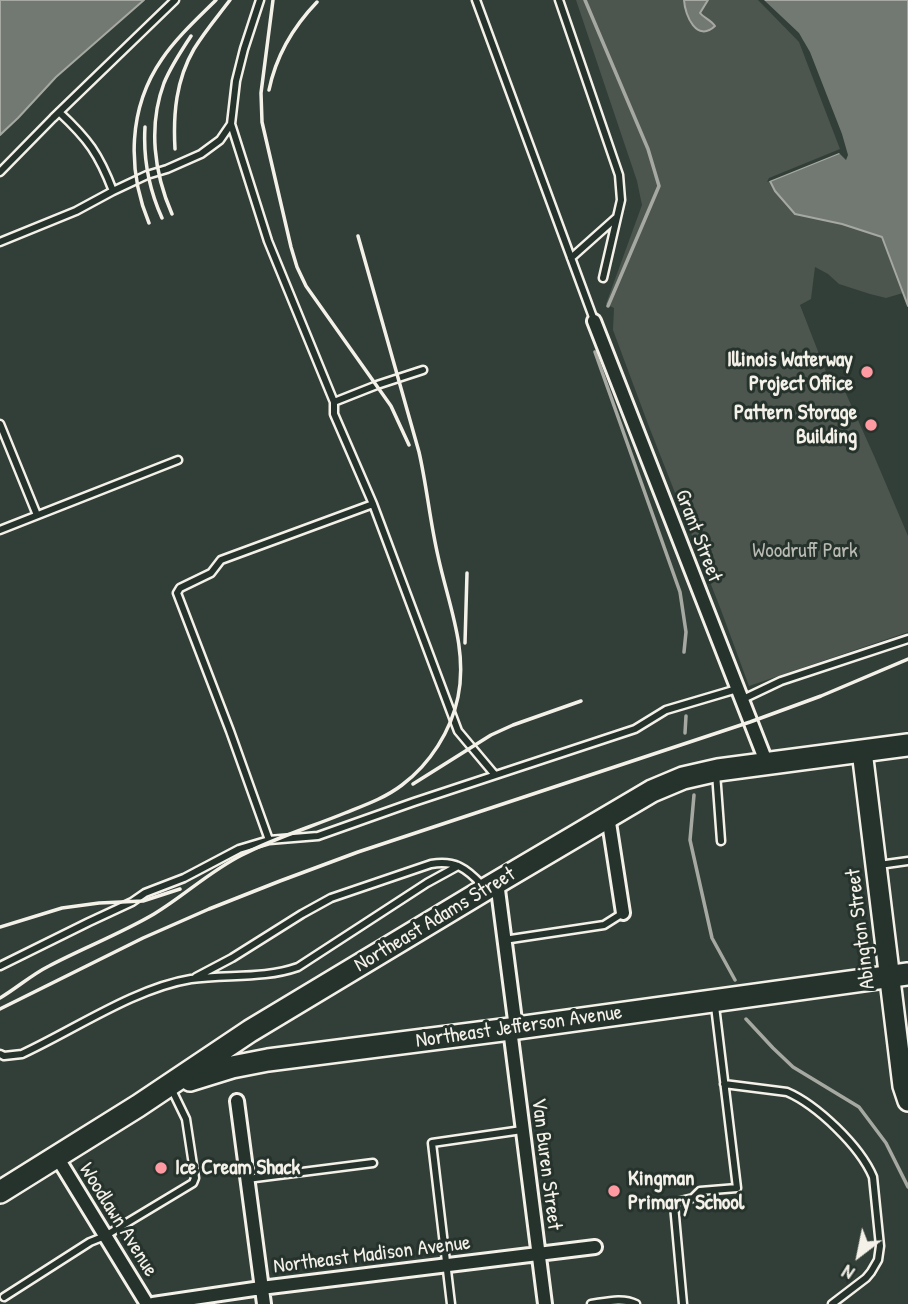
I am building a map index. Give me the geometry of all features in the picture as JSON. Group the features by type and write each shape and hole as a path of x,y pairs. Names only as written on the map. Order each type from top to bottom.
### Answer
{"main road":[{"name":"Northeast Adams Street","path":"0,1192 138,1106 231,1043 643,796 683,778 716,771 908,745"},
{"path":"374,956 271,1033 268,1042 272,1050 280,1053 378,1046"},
{"name":"Northeast Jefferson Avenue","path":"138,1106 189,1080 232,1066 899,975"}],"street":[{"name":"Grant Street","path":"594,321 766,764"},
{"name":"Abington Street","path":"862,751 876,865 899,975 907,1095"},
{"path":"608,816 623,913"},
{"name":"Van Buren Street","path":"492,885 505,940 522,1130 545,1304"},
{"path":"237,1101 264,1304"},
{"name":"Woodlawn Avenue","path":"57,1157 147,1304"},
{"name":"Northeast Madison Avenue","path":"153,1304 595,1247"}],"lane":[{"path":"0,172 175,0"},
{"path":"0,242 76,211 147,175 201,154 220,141 230,124 236,81 260,0"},
{"path":"476,0 594,321"},
{"path":"559,0 619,176 621,200 603,278"},
{"path":"60,112 80,131 96,152 113,191"},
{"path":"230,124 268,241 334,402 334,414 373,504 458,731 495,775"},
{"path":"571,258 617,217"},
{"path":"334,402 423,370"},
{"path":"0,424 37,515"},
{"path":"0,530 178,460"},
{"path":"269,840 177,593 180,587 211,573 221,560 373,504"},
{"path":"0,966 239,849 269,840 318,836 635,729 666,710 739,694 908,639"},
{"path":"716,771 721,841"},
{"path":"876,865 908,861"},
{"path":"191,979 232,958 331,898 431,864 445,862 458,866 492,885"},
{"path":"0,1054 22,1054 159,987 191,979 284,972 299,967 427,883 458,866"},
{"path":"505,940 604,925 623,913"},
{"path":"683,1304 674,1205 676,1202 693,1198 700,1191 737,1188 714,1001"},
{"path":"724,1084 795,1095 837,1130 862,1157 873,1177 881,1252 871,1272 832,1304"},
{"path":"4,1297 90,1242 105,1236 195,1181 185,1116 171,1088"},
{"path":"451,1304 432,1143 522,1130"},
{"path":"247,1179 373,1163"},
{"path":"591,1304 622,1300 636,1304"}],"green space":[{"name":"Woodruff Park","path":"576,0 762,0 802,40 845,151 776,178 882,237 903,293 886,298 870,294 839,284 815,267 811,299 800,305 833,390 843,387 908,536 908,632 749,686 613,330 614,308 606,304 642,205 637,181"}],"shaded area":[{"path":"0,0 144,0 56,77 0,135"},
{"path":"684,0 708,0 700,13 715,26 703,31 693,25"},
{"path":"762,0 908,0 908,306 882,237 842,224 795,214 770,181 844,151 802,40"}],"pier":[{"path":"758,0 764,0 799,33 810,52 842,134 848,155 846,160 839,153 767,182 769,178 840,149 799,42"}],"waterway":[{"path":"585,0 648,149 659,186 608,306"},
{"path":"595,352 680,592 686,632 684,652"},
{"path":"685,733 686,716"},
{"path":"694,795 690,840 712,938 735,980"},
{"path":"746,1019 793,1067 859,1107 886,1143 908,1187"}],"railway":[{"path":"149,223 142,203 134,161 137,118 143,98 162,59 216,0"},
{"path":"175,149 175,110 183,73 198,42 230,0"},
{"path":"273,0 261,93 262,122 297,267 306,286 391,406 409,445"},
{"path":"269,90 276,65 287,43 317,2"},
{"path":"172,214 157,166 156,116 164,83 191,36"},
{"path":"145,127 148,174 162,218"},
{"path":"0,998 62,959 154,914 242,855 389,794 422,767 445,734 455,710 460,679 461,661 456,626 435,543 419,452 358,236"},
{"path":"465,643 467,573"},
{"path":"0,1009 143,938 280,881 358,852 750,722 821,696 908,659"},
{"path":"413,784 491,735 581,701"},
{"path":"0,927 62,908 143,901 180,889"}],"place":[{"name":"Illinois Waterway Project Office","path":"867,372"},
{"name":"Pattern Storage Building","path":"871,425"},
{"name":"Ice Cream Shack","path":"161,1168"},
{"name":"Kingman Primary School","path":"614,1191"}]}
